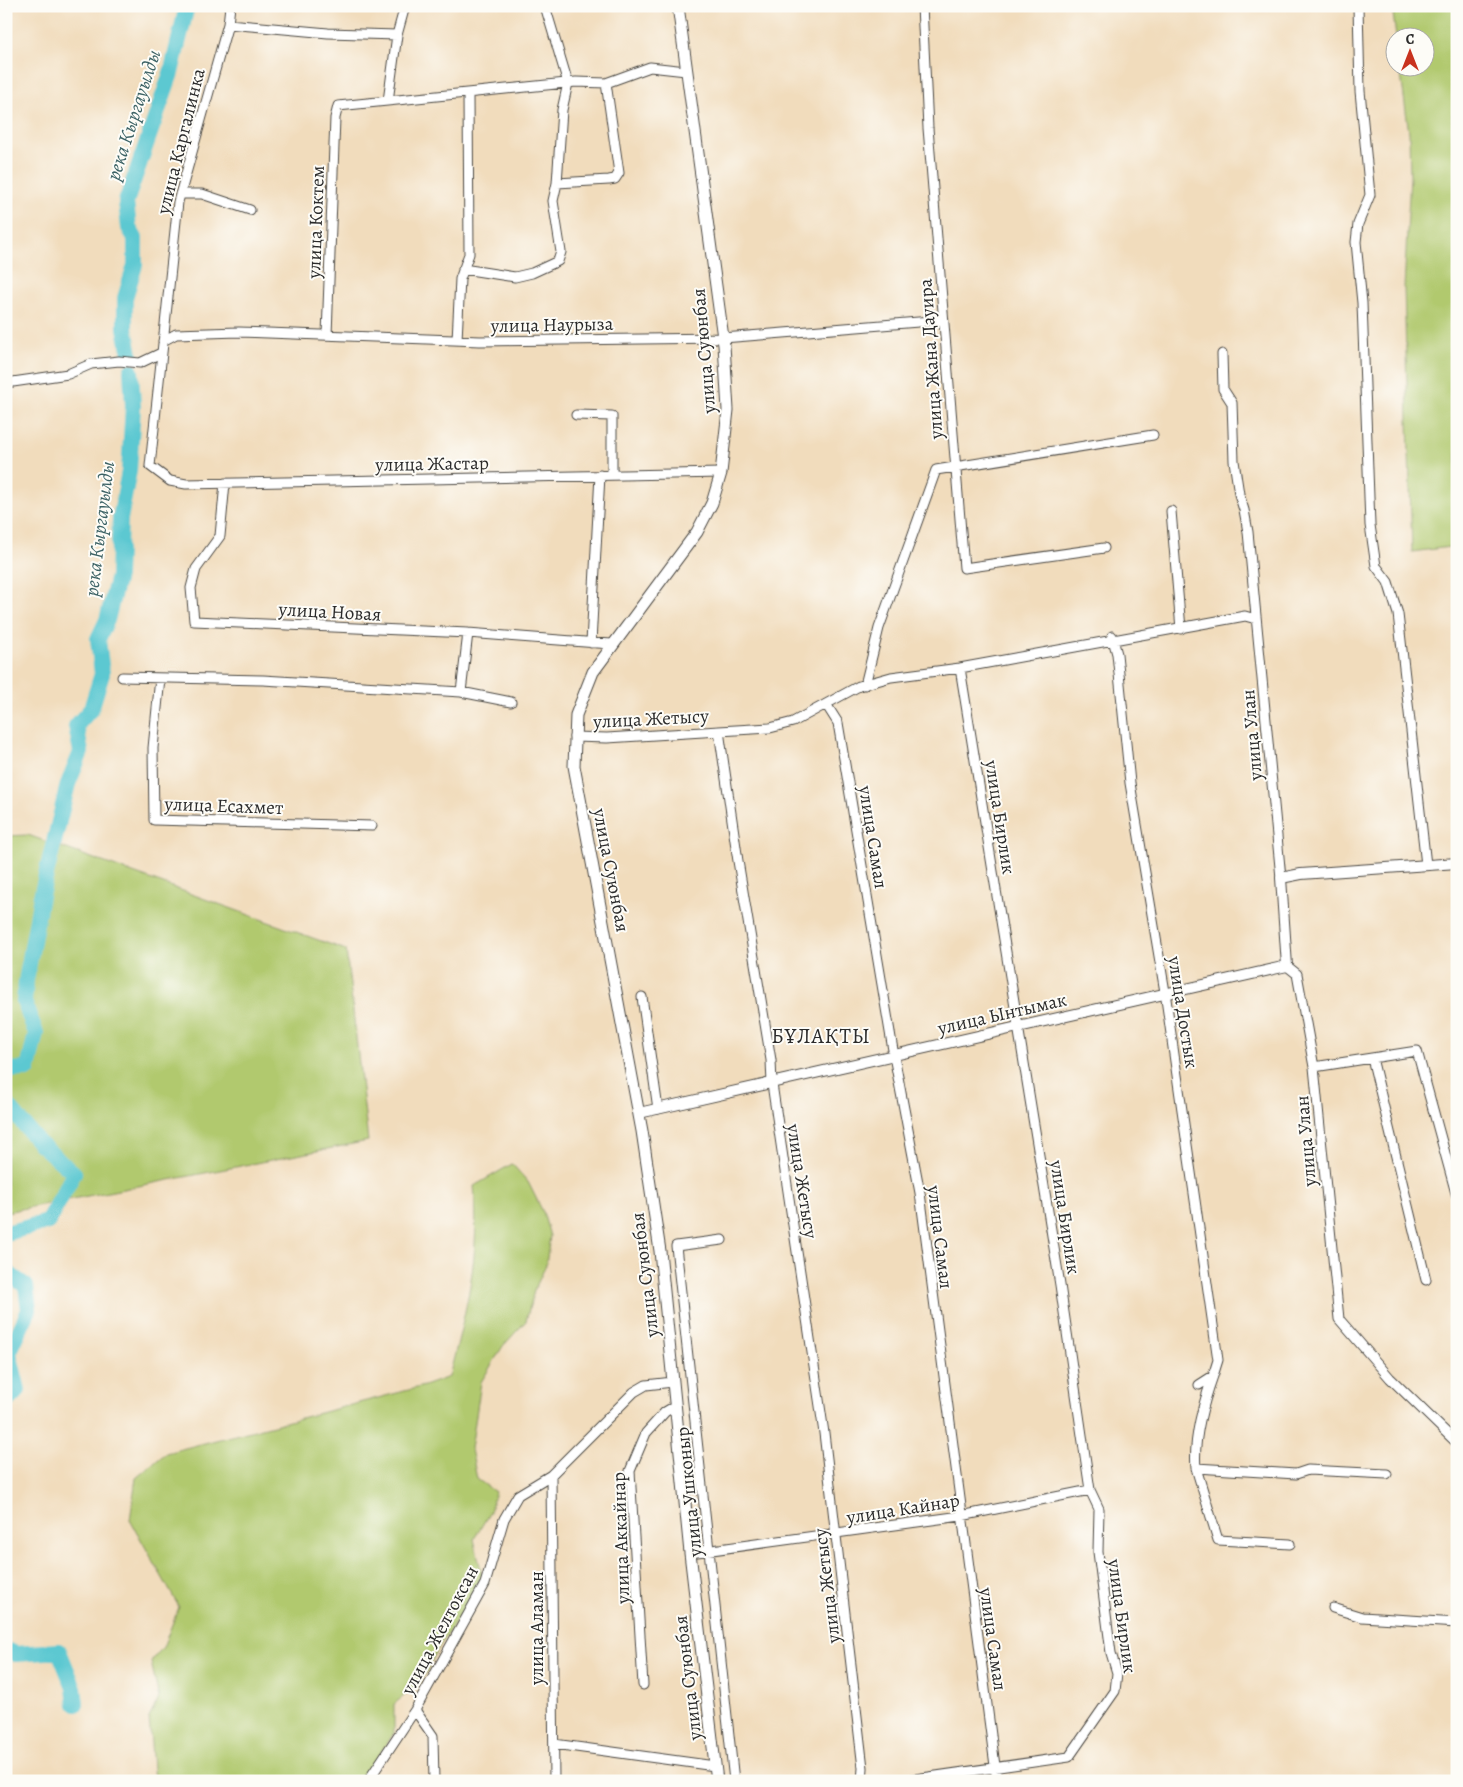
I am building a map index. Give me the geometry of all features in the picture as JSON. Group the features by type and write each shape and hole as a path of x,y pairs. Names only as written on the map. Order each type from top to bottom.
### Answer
{"main road":[{"name":"улица Суюнбая","path":"678,6 723,338 728,410 721,473 712,503 697,532 611,644 593,672 576,715 574,766 639,1113 660,1251 690,1553 717,1781"}],"street":[{"name":"улица Каргалинка","path":"150,466 180,194 228,24 230,6"},
{"path":"405,6 397,35 388,101 568,83 606,83 650,67 686,71"},
{"path":"463,269 487,271 502,277 515,277 541,270 558,261 560,252 553,200 557,183 562,110 568,83 545,6"},
{"name":"улица Жана Дауира","path":"922,6 928,128 954,466 964,568 1104,548"},
{"path":"1358,6 1360,91 1370,195 1358,224 1356,242 1362,303 1370,525 1376,566 1388,582 1398,614 1426,865"},
{"path":"228,24 328,34 397,35"},
{"path":"557,183 609,180 614,179 619,173 606,83"},
{"path":"457,340 460,279 469,254 468,94"},
{"name":"улица Коктем","path":"327,335 335,111 338,106 388,101"},
{"path":"180,194 208,196 250,210"},
{"name":"улица Наурыза","path":"163,341 176,334 239,332 457,340 723,338 943,320"},
{"path":"6,384 68,374 91,364 119,361 140,363 161,353"},
{"name":"улица Улан","path":"1222,354 1223,389 1232,403 1234,461 1248,532 1281,878"},
{"path":"576,415 612,416 612,475"},
{"path":"865,684 879,628 936,470 1153,435"},
{"name":"улица Жастар","path":"150,466 160,475 179,484 721,473"},
{"path":"591,643 600,475"},
{"name":"улица Новая","path":"225,483 220,536 196,568 191,588 194,621 468,633 611,644"},
{"path":"1171,511 1181,628"},
{"path":"719,731 770,728 793,722 865,684 891,677 960,668 1245,616 1256,619"},
{"path":"461,692 468,633"},
{"name":"улица Достык","path":"1113,639 1117,654 1130,783 1165,992 1218,1360 1204,1407 1195,1455 1196,1468 1218,1540 1290,1544"},
{"name":"улица Бирлик","path":"960,668 1019,1028 1090,1490 1099,1509 1098,1552 1111,1653 1117,1673 1115,1691 1069,1757 995,1768"},
{"path":"122,677 263,680 461,692 511,702"},
{"name":"улица Есахмет","path":"160,678 153,748 154,820 372,826"},
{"name":"улица Самал","path":"826,704 838,723 894,1056 920,1193 997,1781"},
{"name":"улица Жетысу","path":"574,737 607,738 719,731 738,861 772,1060 772,1084 820,1404 864,1768 862,1781"},
{"path":"1287,966 1281,878 1302,874 1457,863"},
{"name":"улица Улан","path":"1287,966 1297,974 1314,1067 1339,1319 1390,1378 1457,1442"},
{"name":"улица Ынтымак","path":"639,1113 1019,1028 1165,992 1287,966"},
{"path":"642,997 658,1109"},
{"path":"1314,1067 1417,1051 1457,1197"},
{"path":"1372,1058 1426,1280"},
{"name":"улица Ушконыр","path":"722,1240 676,1246 711,1551 734,1781"},
{"path":"1199,1384 1213,1376"},
{"name":"улица Желтоксан","path":"368,1781 415,1710 485,1584 504,1519 518,1495 551,1475 634,1392 646,1385 673,1382"},
{"name":"улица Аккайнар","path":"643,1685 630,1471 646,1433 665,1412 670,1410 676,1411"},
{"path":"1196,1468 1296,1474 1308,1470 1387,1474"},
{"name":"улица Аламан","path":"551,1475 554,1781"},
{"name":"улица Кайнар","path":"690,1553 961,1516 1090,1490"},
{"path":"1333,1608 1362,1617 1457,1623"},
{"path":"415,1710 433,1736 434,1781"},
{"path":"554,1744 715,1766"},
{"path":"901,1781 995,1768"}],"green space":[{"path":"1392,6 1457,6 1457,105 1452,115 1457,158 1457,546 1412,552 1404,288 1410,177 1409,133 1401,78 1436,78 1436,28 1395,28"},
{"path":"28,835 346,950 368,1141 6,1212 6,836"},
{"path":"512,1164 528,1182 543,1212 550,1236 546,1265 534,1291 526,1321 503,1346 481,1382 471,1449 477,1479 495,1492 490,1512 474,1539 482,1575 469,1602 439,1647 421,1682 394,1704 394,1733 362,1781 154,1781 149,1718 159,1698 151,1662 163,1647 179,1607 130,1520 136,1478 166,1453 424,1386 449,1377 466,1306 474,1260 476,1212 474,1186"}],"waterway":[{"name":"река Кыргауылды","path":"130,354 125,328 125,298 135,265 135,238 129,228 126,202 171,73 187,6"},
{"name":"река Кыргауылды","path":"6,1070 28,1069 36,1033 24,1002 41,896 68,784 81,752 76,726 91,709 102,674 98,639 107,620 118,576 120,519 129,471 133,406 131,371"},
{"name":"река Кыргауылды","path":"6,1103 39,1143 74,1173 48,1222 6,1233"},
{"name":"река Кыргауылды","path":"6,1272 26,1286 29,1310 9,1353 18,1390 6,1402"},
{"name":"река Кыргауылды","path":"6,1650 16,1654 59,1651 74,1688 76,1704"}],"district":[{"name":"БҰЛАҚТЫ","path":"821,1036"}]}
